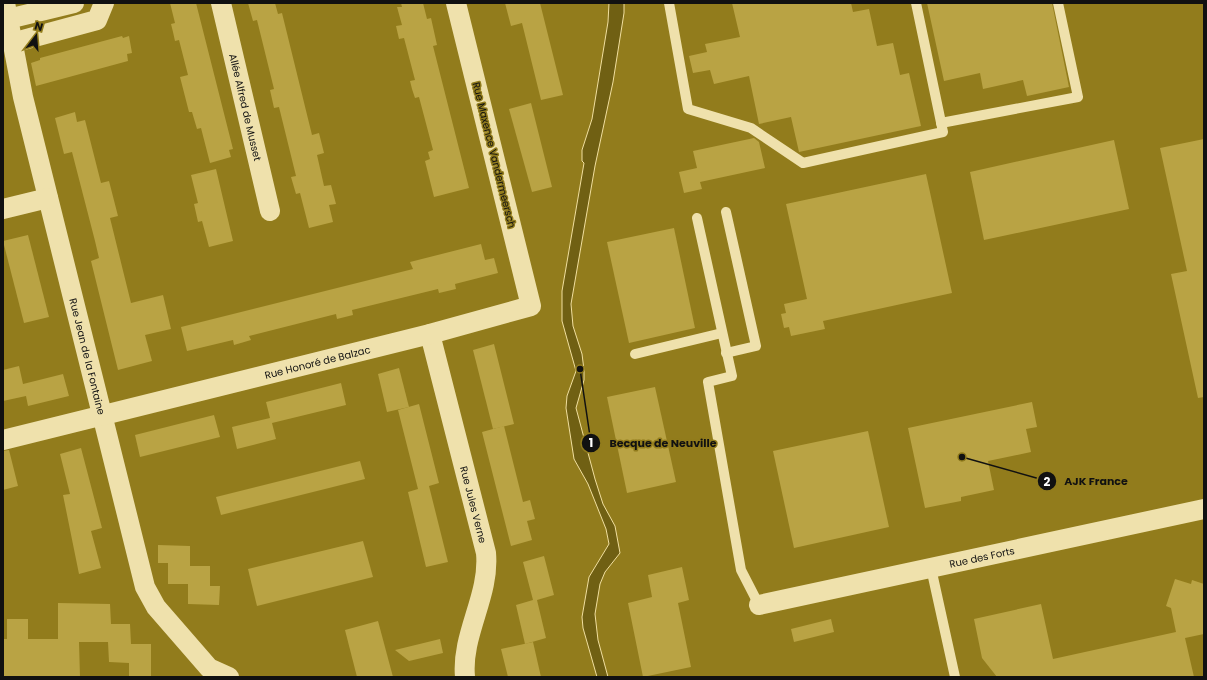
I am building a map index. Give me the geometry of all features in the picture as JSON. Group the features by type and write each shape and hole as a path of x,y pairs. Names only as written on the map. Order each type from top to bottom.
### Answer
{"street":[{"path":"7,11 74,3"},
{"path":"12,43 98,20 104,3"},
{"name":"Allée Alfred de Musset","path":"221,3 270,211"},
{"name":"Rue Maxence Vandermeersch","path":"456,3 531,306"},
{"name":"Rue Jean de la Fontaine","path":"7,11 23,97 149,597 209,668 229,677"},
{"path":"3,209 48,198"},
{"name":"Rue Honoré de Balzac","path":"3,440 430,334 531,306"},
{"name":"Rue Jules Verne","path":"430,334 486,552 487,565 485,583 467,648 464,664 465,677"},
{"name":"Rue des Forts","path":"759,605 1204,509"}],"lane":[{"path":"669,3 688,109 751,128 803,163 942,132 916,3"},
{"path":"940,122 1078,97 1058,3"},
{"path":"726,212 756,346 726,353"},
{"path":"697,218 732,376 708,382 741,570 759,605"},
{"path":"635,354 722,333"},
{"path":"932,568 955,677"}],"shaded area":[{"path":"609,3 624,3 624,13 613,82 595,166 571,304 573,326 582,354 584,370 584,380 576,408 603,504 615,526 620,553 605,572 600,584 595,614 598,640 608,677 597,677 583,628 582,617 589,577 609,544 606,529 588,484 574,459 566,408 567,396 576,371 562,321 562,291 584,163 582,161 582,150 592,119 608,22"}],"building":[{"path":"170,3 196,3 233,149 229,150 231,157 210,163 201,128 197,129 192,112 189,112 180,77 188,75 179,40 175,41 171,24 175,23"},
{"path":"248,3 275,3 278,14 282,13 312,135 319,133 324,153 317,155 324,186 331,185 336,204 329,205 333,222 309,228 300,193 296,194 291,177 296,176 279,107 274,108 270,90 274,89 257,20 253,21"},
{"path":"401,3 423,3 427,19 431,18 437,45 433,46 469,188 434,197 425,161 430,159 428,152 433,150 419,97 415,98 412,89 410,81 415,80 404,38 399,39 396,26 402,25 397,7 402,7"},
{"path":"505,3 540,3 563,95 541,100 522,23 511,26"},
{"path":"732,3 851,3 853,12 869,9 877,46 893,43 900,75 909,73 921,126 799,152 791,117 759,124 749,76 714,84 710,70 693,73 689,56 707,52 705,44 740,37"},
{"path":"927,3 1052,3 1069,87 1027,96 1023,80 983,89 980,73 944,81"},
{"path":"122,36 123,38 129,36 132,53 127,54 128,61 36,86 31,63 40,60 40,58"},
{"path":"531,103 552,187 532,192 509,109"},
{"path":"75,112 77,122 85,120 101,183 109,181 118,216 110,218 131,303 163,295 171,329 145,335 152,361 118,370 91,261 99,258 95,241 72,152 64,154 55,118"},
{"path":"754,138 759,142 765,168 700,182 702,189 684,193 679,172 697,168 693,151"},
{"path":"1204,139 1204,397 1198,398 1171,274 1187,271 1160,148"},
{"path":"1114,140 1129,209 984,240 970,172"},
{"path":"216,169 233,241 209,247 202,221 198,222 194,204 198,203 191,175"},
{"path":"926,174 952,293 823,321 825,329 791,336 789,327 784,328 781,314 786,313 784,304 807,299 786,204"},
{"path":"674,228 695,328 629,343 607,242"},
{"path":"28,235 49,317 24,323 3,241"},
{"path":"481,244 485,260 494,258 498,273 455,284 456,289 439,293 438,289 352,310 353,315 337,319 336,314 249,336 251,340 234,345 233,340 187,351 181,327 413,269 410,262"},
{"path":"494,344 514,424 493,429 473,350"},
{"path":"19,366 23,384 63,374 69,396 28,406 26,396 3,401 3,370"},
{"path":"399,368 409,407 387,412 378,374"},
{"path":"341,383 346,405 272,423 276,439 237,449 232,427 270,418 266,402"},
{"path":"655,387 676,482 627,493 607,397"},
{"path":"1032,402 1037,427 1026,429 1031,452 988,461 994,490 961,497 961,501 925,508 908,428"},
{"path":"419,404 439,483 429,486 448,562 426,567 408,492 418,489 398,410"},
{"path":"214,415 220,437 140,457 135,435"},
{"path":"504,426 523,502 530,500 535,519 527,521 532,540 511,546 482,432"},
{"path":"868,431 889,527 794,548 773,451"},
{"path":"81,448 102,528 91,531 101,568 79,574 63,495 70,494 60,454"},
{"path":"9,450 18,486 3,490 3,451"},
{"path":"360,461 365,479 221,515 216,497"},
{"path":"363,541 373,577 257,606 248,569"},
{"path":"158,545 190,546 190,566 210,566 210,586 220,586 219,605 188,604 188,584 168,584 168,563 158,563"},
{"path":"544,556 554,595 537,600 546,638 525,644 516,605 533,600 523,562"},
{"path":"682,567 689,600 678,603 691,667 643,677 628,603 652,597 648,575"},
{"path":"1175,579 1191,584 1192,580 1204,584 1204,634 1185,638 1194,677 997,677 982,658 974,619 1041,604 1053,659 1176,632 1171,608 1166,606"},
{"path":"58,603 110,604 111,624 130,624 131,644 151,644 151,677 129,677 129,663 109,662 108,642 79,642 80,677 3,677 3,639 7,639 7,619 28,619 28,639 58,639"},
{"path":"831,619 834,632 794,642 791,629"},
{"path":"378,621 393,677 357,677 345,630"},
{"path":"440,639 443,653 409,661 395,650"},
{"path":"533,642 541,677 508,677 501,649"}],"place":[{"name":"Becque de Neuville","path":"580,369"},
{"name":"AJK France","path":"962,457"}]}
